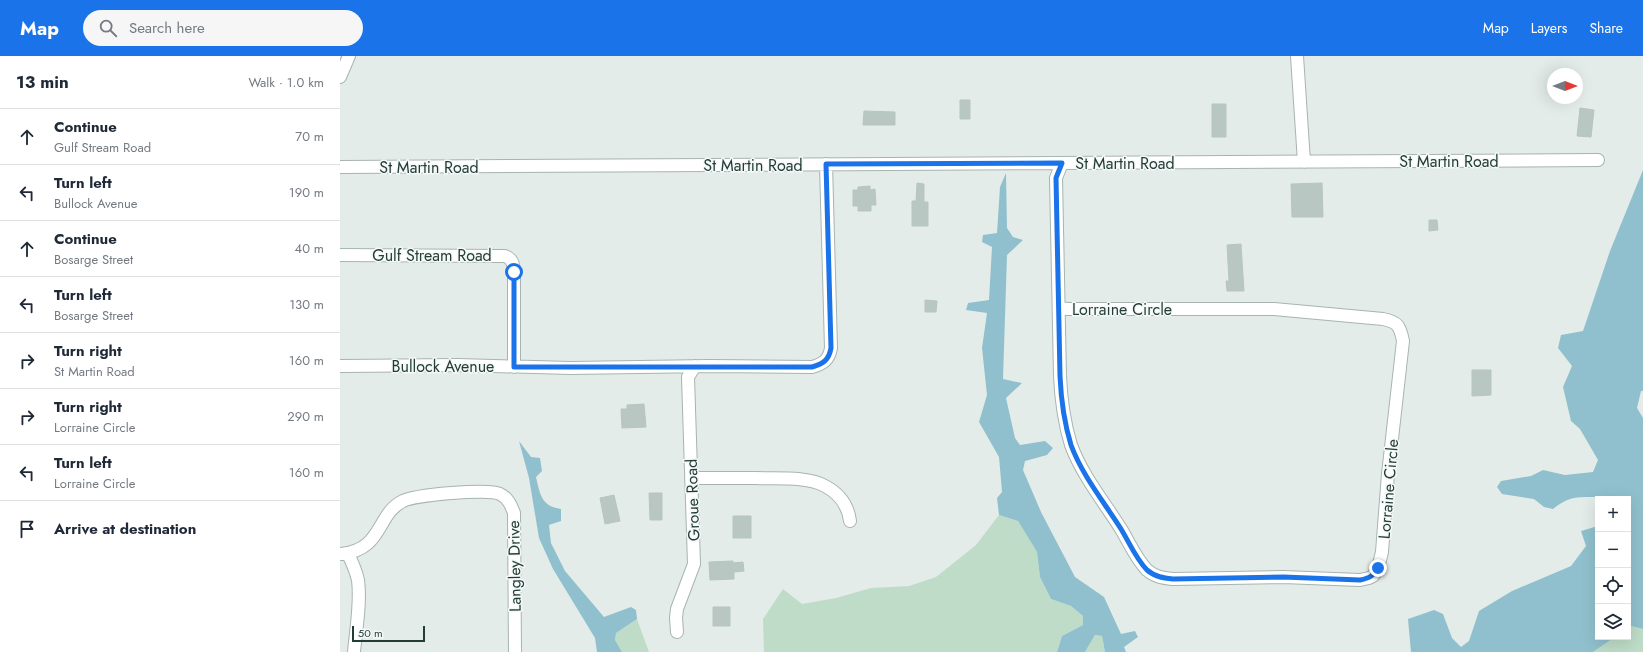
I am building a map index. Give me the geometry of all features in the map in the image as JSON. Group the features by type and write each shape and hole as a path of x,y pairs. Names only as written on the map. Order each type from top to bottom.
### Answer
{"street":[{"path":"340,77 349,56"},
{"path":"1297,56 1304,162"},
{"name":"St Martin Road","path":"340,167 1598,160"},
{"name":"Lorraine Circle","path":"1059,308 1274,309 1383,318 1393,321 1398,325 1401,330 1402,347 1388,474 1382,552 1378,568 1373,576 1360,580 1283,577 1173,579 1160,577 1147,569 1100,498 1072,446 1062,405 1060,376 1056,178 1062,163"},
{"name":"Bullock Avenue","path":"340,366 458,365 514,367 812,367 822,364 826,360 831,348 826,164"},
{"name":"Gulf Stream Road","path":"340,255 505,256 509,258 512,261 514,272 514,367"},
{"name":"Groue Road","path":"677,632 677,609 694,564 688,377 695,366"},
{"path":"692,478 789,479 824,485 845,503 849,511 850,522"},
{"name":"Langley Drive","path":"344,554 355,552 370,541 381,528 388,515 402,501 427,496 469,492 490,491 499,493 506,498 514,513 516,652"},
{"path":"344,554 354,566 358,580 354,652"}],"green space":[{"path":"999,515 1018,521 1037,552 1040,577 1051,599 1071,606 1083,616 1083,625 1062,636 1057,652 764,652 763,619 783,589 802,604 836,598 871,588 909,586 936,577 976,545"},
{"path":"637,619 649,652 622,652 615,640 616,633"},
{"path":"1631,626 1643,629 1643,652 1593,652 1611,640 1631,640"},
{"path":"1095,635 1102,636 1105,652 1085,652"}],"water":[{"path":"1643,170 1643,391 1641,391 1637,408 1643,418 1643,629 1631,626 1631,496 1579,497 1569,499 1553,509 1544,507 1534,499 1502,494 1497,487 1501,481 1531,476 1543,470 1565,475 1593,472 1598,460 1580,429 1571,421 1563,387 1572,366 1558,348 1561,335 1583,331 1610,251"},
{"path":"1006,173 1007,228 1013,237 1023,240 1007,255 1003,379 1022,383 1006,398 1015,438 1020,445 1045,441 1053,448 1047,455 1025,461 1023,470 1041,512 1075,577 1104,597 1121,634 1135,631 1138,637 1124,647 1126,652 1105,652 1102,636 1095,635 1085,652 1057,652 1062,636 1083,625 1083,616 1071,606 1051,599 1040,577 1037,552 1018,521 999,515 997,498 1002,492 999,457 979,422 987,395 982,348 987,313 966,310 968,303 989,300 992,247 982,242 983,235 997,233 1000,187"},
{"path":"519,441 531,457 540,458 542,471 536,477 542,498 549,505 561,509 561,521 549,525 551,543 565,571 604,617 631,607 636,610 637,619 616,633 615,640 622,652 597,652 595,638 553,569 539,538 529,478"},
{"path":"1595,527 1595,640 1611,640 1593,652 1411,652 1408,619 1434,610 1443,614 1452,638 1461,647 1469,641 1479,611 1512,591 1571,566 1586,546 1581,531"}],"building":[{"path":"960,100 970,100 970,119 960,119"},
{"path":"1212,104 1226,104 1226,137 1212,137"},
{"path":"1580,108 1594,110 1591,137 1577,136"},
{"path":"864,111 895,112 895,125 863,125"},
{"path":"917,183 924,184 924,202 928,202 928,226 912,226 912,201 916,201"},
{"path":"1322,183 1323,217 1292,217 1291,184"},
{"path":"870,186 870,190 875,189 876,205 871,205 871,211 858,211 858,206 853,206 853,190 858,190 858,187"},
{"path":"1429,220 1437,220 1438,230 1429,231"},
{"path":"1241,244 1244,291 1227,291 1226,281 1229,281 1227,245"},
{"path":"925,300 937,301 936,312 925,312"},
{"path":"1472,370 1491,370 1491,395 1472,396"},
{"path":"644,404 646,427 622,428 621,409 627,409 627,405"},
{"path":"649,493 662,493 662,520 650,520"},
{"path":"614,495 620,521 605,524 600,498"},
{"path":"733,516 751,516 751,538 733,538"},
{"path":"733,561 733,563 743,562 744,571 734,572 734,579 710,580 709,562"},
{"path":"713,607 730,607 730,626 713,626"}],"route":[{"path":"514,272 514,367 812,367 822,364 830,354 831,348 826,164 1062,163 1056,178 1060,376 1062,405 1066,427 1072,446 1083,470 1147,569 1160,577 1173,579 1283,577 1360,580 1373,576 1378,568"}]}
